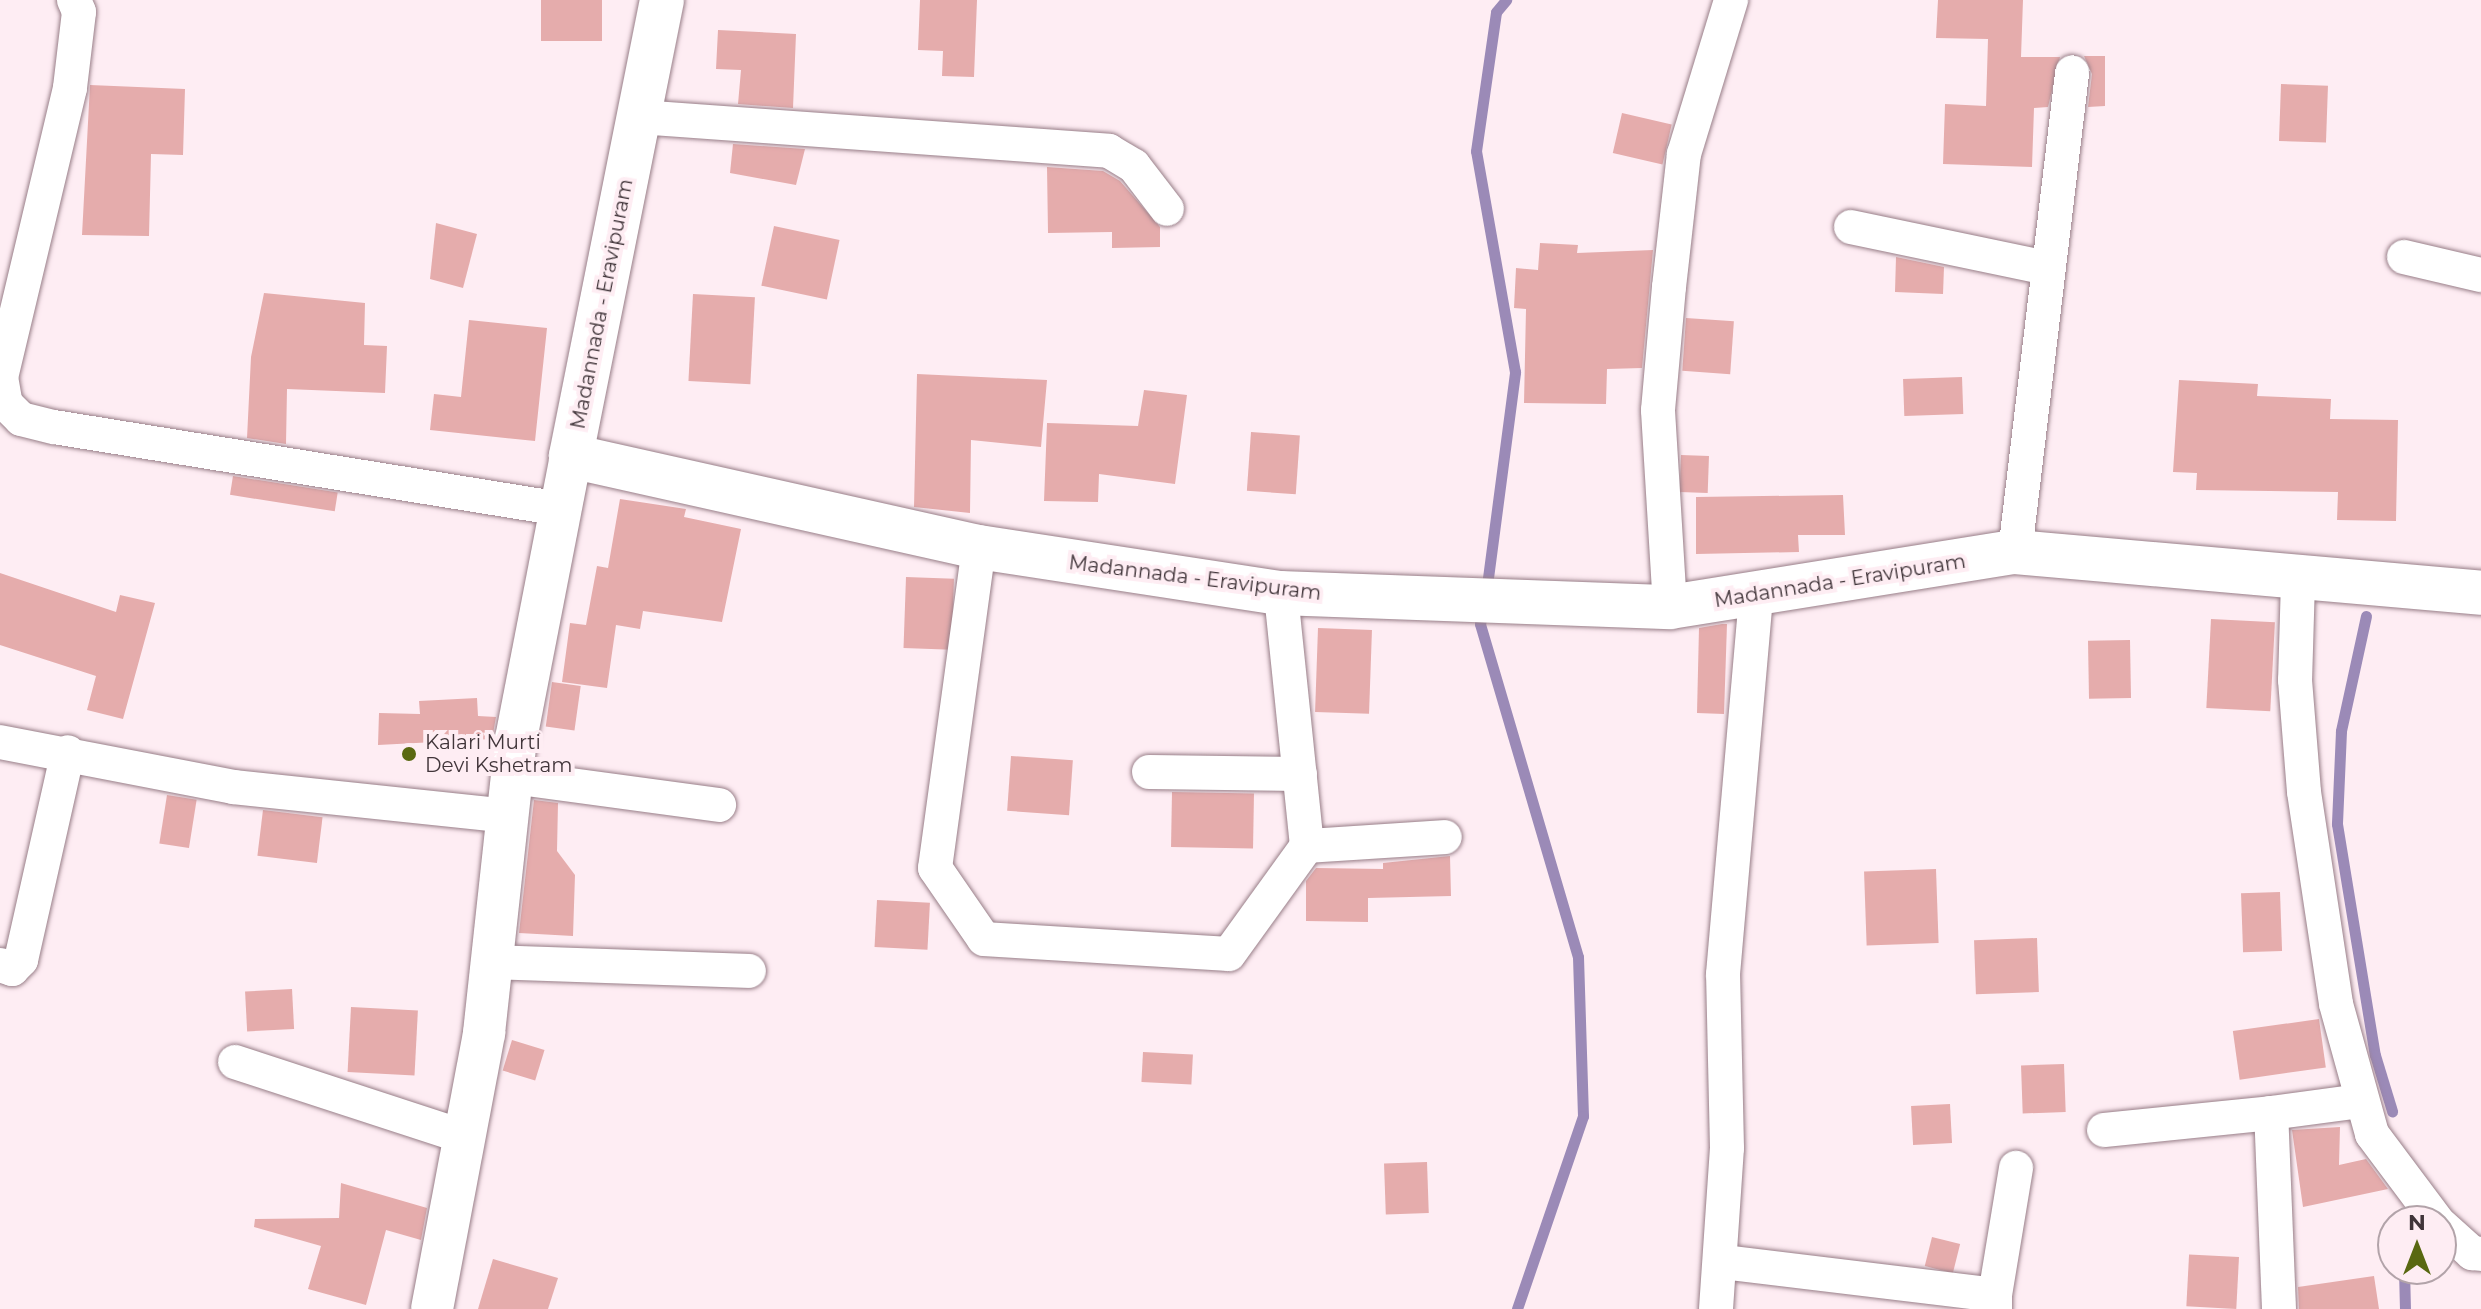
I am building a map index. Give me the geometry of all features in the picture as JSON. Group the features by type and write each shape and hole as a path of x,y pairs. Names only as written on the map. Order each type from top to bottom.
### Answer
{"main road":[{"name":"Madannada - Eravipuram","path":"662,0 571,456 979,547 1281,593 1436,600 1564,600 1670,607 1756,598 2015,552 2298,581 2481,593"}],"street":[{"path":"74,0 79,12 70,88 0,377 6,404 21,419 54,427 561,509"},
{"path":"1670,607 1658,410 1669,287 1684,154 1731,0"},
{"path":"2015,552 2072,72"},
{"path":"639,117 1109,151 1134,166 1167,209"},
{"path":"1851,227 2048,268"},
{"path":"2404,257 2481,275"},
{"path":"432,1309 492,962 510,797 571,456"},
{"path":"979,547 935,868 984,939 1229,954 1307,846 1281,593"},
{"path":"2298,581 2295,680 2304,792 2322,931 2361,1101 2372,1134 2425,1205"},
{"path":"1716,1309 1723,1262 1729,1046 1723,974 1756,598"},
{"path":"0,742 68,752 233,787 719,805"},
{"path":"0,965 12,969 21,960 68,752"},
{"path":"1149,772 1300,774"},
{"path":"1307,846 1445,837"},
{"path":"492,962 749,971"},
{"path":"235,1062 464,1137"},
{"path":"2104,1130 2361,1101"},
{"path":"2271,1113 2279,1309"},
{"path":"1723,1262 1995,1302 2016,1168"},
{"path":"2457,1236 2481,1254"}],"building":[{"path":"541,0 602,0 602,41 541,41"},
{"path":"920,0 977,0 974,77 942,76 943,51 918,50"},
{"path":"1938,0 2023,0 2021,57 2060,57 2048,107 2034,108 2032,167 1943,164 1945,104 1986,106 1988,39 1936,38"},
{"path":"718,30 796,34 793,108 738,104 741,70 716,69"},
{"path":"2084,56 2105,56 2105,106 2088,107 2092,74"},
{"path":"2281,84 2328,86 2326,143 2279,141"},
{"path":"90,85 185,89 183,155 151,154 149,236 82,235"},
{"path":"1622,113 1672,124 1662,164 1613,153"},
{"path":"733,144 805,149 796,185 730,173"},
{"path":"1047,167 1103,171 1120,181 1160,227 1160,247 1112,248 1112,232 1048,233"},
{"path":"436,223 477,234 463,288 430,279"},
{"path":"774,226 840,240 827,300 761,286"},
{"path":"1540,243 1578,245 1577,253 1653,250 1642,368 1607,369 1606,404 1524,403 1526,309 1514,308 1516,268 1538,270"},
{"path":"1896,257 1944,267 1943,294 1895,292"},
{"path":"264,293 365,303 364,345 387,346 385,393 287,389 286,444 247,438 251,357"},
{"path":"693,294 755,297 750,384 688,381"},
{"path":"1686,318 1734,321 1730,374 1682,371"},
{"path":"469,320 547,328 535,441 430,430 434,394 461,397"},
{"path":"917,374 1047,380 1041,447 971,440 970,513 914,507"},
{"path":"1962,377 1963,414 1904,416 1903,379"},
{"path":"2179,380 2258,384 2257,396 2331,399 2330,419 2398,420 2396,521 2337,520 2338,492 2196,490 2197,473 2173,472"},
{"path":"1144,390 1187,395 1175,484 1099,474 1098,502 1044,501 1047,423 1138,426"},
{"path":"1251,432 1300,435 1296,494 1247,491"},
{"path":"1681,455 1709,456 1708,493 1680,492"},
{"path":"233,476 338,493 335,511 230,495"},
{"path":"1843,495 1845,535 1798,535 1799,552 1696,554 1696,497"},
{"path":"620,499 686,509 684,517 741,529 722,622 643,611 640,629 616,625 607,688 562,682 570,623 586,625 597,566 608,568"},
{"path":"0,573 116,612 120,595 155,603 123,719 87,710 96,676 0,645"},
{"path":"906,577 954,579 951,650 904,648"},
{"path":"2211,619 2275,622 2270,711 2206,708"},
{"path":"1727,624 1724,714 1697,713 1699,628"},
{"path":"1318,628 1372,630 1369,714 1315,712"},
{"path":"2130,640 2131,698 2089,699 2088,641"},
{"path":"552,682 581,686 574,731 546,727"},
{"path":"477,698 478,716 496,717 492,739 378,745 379,713 420,714 419,701"},
{"path":"1011,756 1073,760 1069,815 1007,811"},
{"path":"1172,792 1254,793 1253,848 1171,847"},
{"path":"167,795 197,800 189,848 159,843"},
{"path":"534,800 558,803 557,851 575,875 573,936 519,933"},
{"path":"263,810 323,817 317,863 257,856"},
{"path":"1450,856 1451,896 1368,898 1368,922 1306,921 1306,881 1316,868 1383,869 1383,863"},
{"path":"1936,869 1939,943 1867,945 1864,872"},
{"path":"2280,892 2282,951 2243,952 2241,893"},
{"path":"877,900 930,903 927,950 875,947"},
{"path":"2037,938 2039,992 1976,994 1974,940"},
{"path":"292,989 294,1029 247,1031 245,991"},
{"path":"351,1007 418,1011 415,1075 348,1072"},
{"path":"2319,1019 2326,1068 2240,1080 2233,1031"},
{"path":"512,1040 545,1050 535,1081 503,1071"},
{"path":"1143,1052 1193,1055 1191,1085 1141,1082"},
{"path":"2064,1064 2066,1112 2023,1113 2021,1066"},
{"path":"1950,1104 1952,1143 1913,1145 1911,1106"},
{"path":"2340,1127 2339,1165 2366,1159 2388,1189 2303,1207 2292,1130"},
{"path":"1427,1162 1429,1213 1386,1214 1384,1164"},
{"path":"341,1183 427,1208 421,1240 386,1230 366,1305 308,1289 321,1246 254,1227 255,1219 339,1218"},
{"path":"1932,1237 1960,1244 1953,1273 1925,1266"},
{"path":"2189,1254 2239,1257 2236,1309 2186,1306"},
{"path":"493,1259 558,1278 548,1309 478,1309"},
{"path":"2374,1276 2379,1309 2299,1309 2298,1287"}],"waterway":[{"path":"1486,593 1515,372 1476,151 1496,12 1506,0"},
{"path":"1483,610 1480,624 1578,957 1583,1116 1517,1309"},
{"path":"2366,616 2341,731 2337,824 2375,1055 2392,1111"},
{"path":"2404,1285 2405,1309"}],"place":[{"name":"Kalari Murti Devi Kshetram","path":"409,754"}]}
